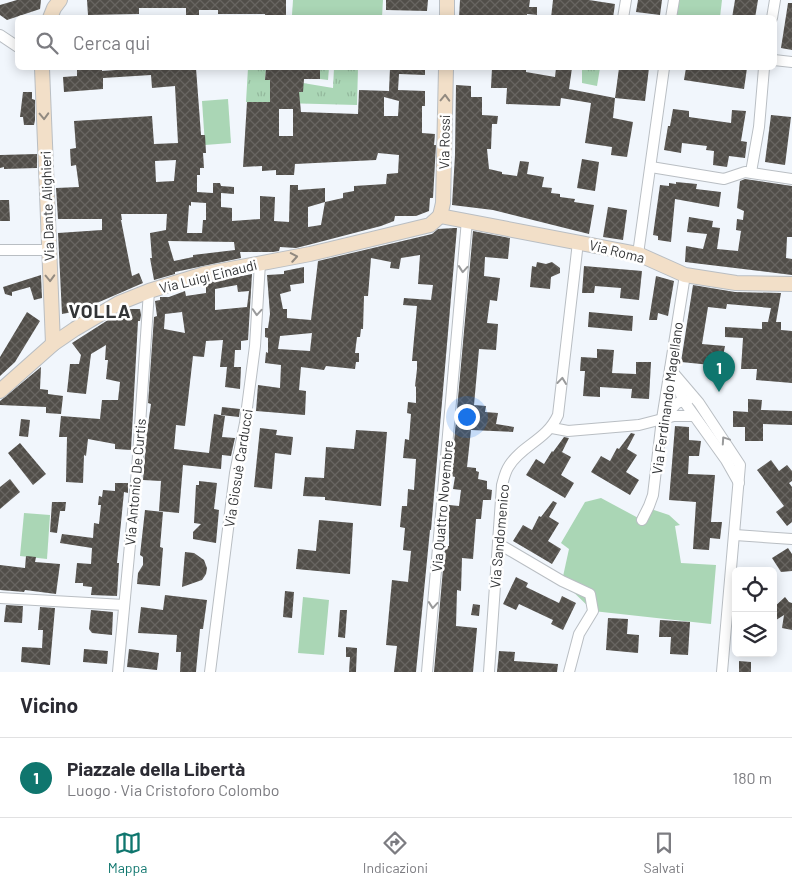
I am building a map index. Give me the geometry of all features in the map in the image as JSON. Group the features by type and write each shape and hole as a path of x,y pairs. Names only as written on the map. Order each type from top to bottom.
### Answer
{"street":[{"path":"447,0 447,15"},
{"path":"624,15 626,0"},
{"path":"672,15 674,0"},
{"path":"772,15 775,0"},
{"path":"0,34 15,45"},
{"path":"777,60 792,62"},
{"name":"Via Dante Alighieri","path":"42,70 53,344"},
{"name":"Via Rossi","path":"440,216 443,204 446,70"},
{"path":"638,254 664,70"},
{"path":"751,172 759,127 764,70"},
{"path":"651,167 724,179 742,172 792,179"},
{"name":"Via Roma","path":"440,216 638,254 685,275 736,283 792,284"},
{"name":"Via Luigi Einaudi","path":"0,391 53,344 74,329 119,303 149,291 204,274 310,254 430,225 440,216"},
{"name":"Via Quattro Novembre","path":"427,672 467,220"},
{"path":"578,242 559,409 552,428 568,431 638,425 674,416 694,416"},
{"path":"0,250 49,250"},
{"name":"Via Giosuè Carducci","path":"210,672 235,472 245,423 255,346 260,263"},
{"name":"Via Ferdinando Magellano","path":"642,520 653,495 662,419 685,275"},
{"name":"Via Antonio De Curtis","path":"118,672 137,470 149,291"},
{"path":"670,369 683,400 730,466 740,484"},
{"path":"670,369 699,403 739,462 740,484 722,672"},
{"path":"662,419 683,400 699,403"},
{"name":"Via Sandomenico","path":"489,672 502,484 506,472 514,460 552,428"},
{"path":"735,534 792,539"},
{"path":"499,544 562,581 590,594 593,611 579,634 569,672"},
{"path":"0,598 124,605"}],"green space":[{"path":"293,0 383,0 382,15 292,15"},
{"path":"678,0 722,0 720,15 676,15"},
{"path":"248,70 266,70 265,80 270,80 270,94 286,95 303,83 333,88 334,70 358,70 357,105 246,102"},
{"path":"320,70 329,70 328,80 320,79"},
{"path":"582,70 600,70 597,86 582,83"},
{"path":"228,99 231,143 205,145 202,101"},
{"path":"601,498 642,520 648,508 669,515 680,525 675,526 681,563 716,565 711,624 593,611 562,581 569,549 561,543 585,502"},
{"path":"24,513 50,515 47,559 20,556"},
{"path":"303,597 329,600 324,655 298,653"}],"building":[{"path":"17,0 41,0 40,9 22,15 15,15 15,17 7,20 0,15 0,5"},
{"path":"87,0 286,0 286,15 218,14 218,10 199,10 199,15 186,15 186,8 139,8 139,14 88,15"},
{"path":"386,0 428,0 427,11 386,10"},
{"path":"460,0 530,0 529,7 537,7 537,15 459,15"},
{"path":"553,0 589,0 615,4 613,15 551,15"},
{"path":"638,0 662,0 660,15 636,12"},
{"path":"735,0 758,0 756,15 732,15"},
{"path":"788,3 792,3 792,50 781,48"},
{"path":"77,70 196,70 201,135 205,135 206,153 203,153 204,168 200,168 200,175 197,175 197,192 213,193 213,183 234,187 234,194 221,193 221,207 232,208 232,221 260,219 260,196 275,197 274,221 289,222 290,185 298,185 298,190 325,188 325,202 343,198 343,193 354,191 354,186 386,184 387,174 398,173 399,155 378,153 376,160 295,164 294,175 276,175 276,170 262,171 262,166 243,167 247,102 270,102 270,80 265,80 266,70 320,70 320,79 304,79 303,92 299,92 301,112 358,114 359,90 389,91 390,70 425,70 425,75 399,74 398,90 425,91 425,106 422,106 422,133 435,134 434,145 436,145 433,198 430,198 429,211 416,216 395,216 394,221 381,226 296,248 280,247 279,251 273,252 240,252 241,258 175,272 175,274 154,280 150,258 152,258 150,233 166,230 167,214 121,214 132,276 139,273 143,283 90,306 89,309 62,314 58,233 102,230 102,219 58,219 56,188 79,187 76,165 71,166 70,149 76,148 74,121 152,116 154,144 178,143 175,86 152,88 151,75 103,78 103,89 64,92 63,77 77,76","holes":["384,97 399,101 398,116 384,116","279,109 293,109 293,136 279,136","176,160 174,181 156,182 155,161","191,202 206,203 206,220 203,220 202,233 187,233 189,205 191,206","325,202 321,225 308,227 308,207","168,241 234,242 235,250 193,255 193,257 174,261"]},
{"path":"492,70 526,70 526,72 555,77 556,70 572,70 569,89 615,98 613,118 633,122 627,157 611,155 612,147 585,143 591,103 561,98 560,106 506,104 507,88 491,88"},
{"path":"619,70 649,70 645,101 615,98"},
{"path":"686,70 747,70 744,89 684,80"},
{"path":"456,85 471,86 471,97 482,97 482,115 498,116 497,124 492,124 491,149 487,149 489,169 502,172 502,174 517,176 520,161 529,162 527,174 544,177 542,187 552,188 551,193 560,194 560,197 575,199 574,202 594,205 589,234 493,210 452,205"},
{"path":"23,92 32,92 32,99 35,100 34,125 24,125 23,117 20,117"},
{"path":"673,109 689,111 689,117 731,123 732,110 746,111 741,141 747,142 745,158 729,156 727,167 713,165 714,151 706,150 707,146 682,143 681,153 664,150"},
{"path":"771,115 791,117 785,165 765,162"},
{"path":"37,154 37,168 0,168 0,155"},
{"path":"582,159 599,162 595,191 577,188"},
{"path":"745,179 792,186 792,237 787,237 786,258 792,259 792,275 685,262 686,246 703,249 707,234 687,232 689,217 713,221 712,227 720,228 717,249 738,251 741,231 736,230 737,219 743,220 744,211 737,208 740,181"},
{"path":"676,182 697,184 696,189 721,192 719,207 675,199 671,242 658,240 658,236 653,235 660,185 669,186 669,183 676,184"},
{"path":"0,200 9,200 10,221 0,221"},
{"path":"608,207 627,210 623,240 603,237"},
{"path":"457,228 431,530 416,672 394,672 397,646 386,645 392,580 408,582 411,551 403,550 405,528 400,527 402,506 407,506 408,489 414,490 416,459 403,458 405,439 409,440 411,414 407,413 408,402 416,403 417,361 412,361 417,306 403,305 404,298 431,300 433,285 418,284 420,255 401,258 399,269 390,268 391,262 371,258 368,296 364,296 363,329 361,329 360,337 357,337 355,353 359,353 359,362 356,362 355,369 326,366 324,370 301,367 299,390 306,391 305,415 256,411 258,385 280,388 281,365 265,363 266,352 268,353 268,338 265,337 265,328 268,328 270,314 267,275 284,274 284,271 304,267 304,283 290,285 291,291 280,294 283,309 287,309 287,318 311,320 318,261 432,234 438,229","holes":["312,333 310,351 278,349 280,336"]},
{"path":"473,231 510,238 508,259 485,257 484,276 500,278 497,301 490,300 487,323 498,324 496,350 479,349 474,405 486,406 485,412 498,413 496,424 514,427 513,432 471,430 467,467 476,468 476,471 479,472 478,479 487,481 487,489 492,490 491,500 483,500 481,519 476,519 473,559 462,558 461,591 457,590 456,626 477,628 473,672 434,672 445,546 449,546 449,505 459,506 461,490 453,489 455,477 451,476"},
{"path":"537,262 546,264 552,262 560,268 560,273 551,277 550,289 530,287 532,266 536,267"},
{"path":"584,266 642,271 639,300 620,298 621,288 595,286 594,293 582,293"},
{"path":"252,274 248,340 241,341 241,350 235,350 234,367 241,367 240,389 225,387 227,367 220,367 223,340 206,341 204,357 193,356 185,426 176,425 174,449 209,453 214,414 225,416 222,437 235,438 231,456 222,455 221,469 183,465 179,513 159,511 161,481 143,480 151,404 148,403 154,317 157,316 155,301 160,300 160,297 169,297 185,291 186,296 206,293 206,283","holes":["237,285 238,292 249,291 247,307 215,310 215,289","182,312 185,333 164,329 165,314"]},
{"path":"41,275 42,298 34,300 30,287 12,292 12,296 5,294 3,287"},
{"path":"656,276 674,281 668,316 658,313 657,320 649,320"},
{"path":"693,285 735,292 781,293 776,322 781,322 781,330 792,331 792,383 756,380 757,369 741,369 743,338 725,337 725,327 762,329 762,322 768,322 771,308 727,304 726,309 708,307 702,344 725,346 721,366 681,362"},
{"path":"126,309 140,309 141,315 140,321 138,321 131,450 115,449 115,444 88,439 86,456 84,455 83,483 66,482 67,437 59,437 61,416 100,419 102,400 118,400 120,382 106,379 108,360 105,360 106,345 91,354 86,394 67,392 70,364 79,364 81,355 72,343 108,320 127,316"},
{"path":"27,312 40,321 15,362 0,376 0,357"},
{"path":"589,312 633,316 632,331 588,327"},
{"path":"597,349 614,350 612,373 636,374 636,362 651,362 649,399 631,398 632,389 600,387 600,397 583,396 585,371 580,371 581,357 597,358"},
{"path":"41,367 40,389 48,390 48,394 63,396 61,414 46,413 46,407 0,405 0,401"},
{"path":"748,399 762,400 761,410 792,411 792,425 763,424 763,441 745,441 745,427 733,427 733,411 748,412"},
{"path":"222,407 240,409 239,417 221,415"},
{"path":"21,419 30,420 28,437 19,436"},
{"path":"675,426 689,427 689,440 701,441 699,456 689,456 688,474 715,475 711,522 722,522 720,539 710,538 709,550 693,549 696,502 669,500"},
{"path":"260,428 277,430 276,435 293,437 291,455 275,453 272,489 254,487"},
{"path":"356,430 387,432 381,506 325,500 325,497 303,496 305,477 324,478 326,447 354,449"},
{"path":"631,433 635,434 627,449 637,455 626,472 639,480 630,495 591,472 601,456 610,461 617,448 619,449"},
{"path":"564,437 569,438 562,452 571,457 561,475 574,483 565,498 526,475 536,459 544,464"},
{"path":"20,443 46,474 33,485 8,453"},
{"path":"771,460 779,471 787,465 792,471 792,481 789,483 792,487 792,522 787,526 776,512 784,506 757,470"},
{"path":"10,479 20,492 0,509 0,487"},
{"path":"199,481 217,483 214,509 219,510 216,543 193,539 193,532 201,524 194,523 196,485 199,485"},
{"path":"115,483 128,483 128,493 124,492 117,563 119,563 117,596 91,595 92,587 83,586 83,583 75,583 77,563 91,564 92,548 60,543 62,534 93,538 94,523 99,524 101,505 98,505 99,496 102,497 103,490 115,491"},
{"path":"553,501 557,503 549,517 559,523 548,541 561,549 552,564 513,541 523,525 532,530 539,516 541,517"},
{"path":"52,502 66,502 65,511 60,511 57,533 50,532"},
{"path":"145,510 163,512 160,547 163,548 160,586 137,584 138,573 143,565 143,557 140,555"},
{"path":"319,520 353,523 350,574 296,569 298,549 316,551"},
{"path":"788,548 792,554 792,571 781,572 772,558"},
{"path":"185,552 194,553 204,560 207,568 202,580 182,587"},
{"path":"26,556 36,557 35,562 60,564 56,594 25,590 24,592 0,590 0,565 25,568"},
{"path":"516,577 528,583 526,587 559,603 562,596 576,603 563,630 551,624 553,620 519,604 516,610 503,604"},
{"path":"285,591 294,592 292,618 283,617"},
{"path":"165,595 207,600 203,629 200,629 196,672 180,672 181,652 176,652 177,635 138,633 141,607 163,610"},
{"path":"785,597 792,603 792,630 782,628 784,615 777,619 777,604"},
{"path":"473,604 480,605 479,616 471,615"},
{"path":"6,605 23,606 22,623 4,622"},
{"path":"40,607 55,608 50,665 21,662 22,647 42,648 43,630 38,630"},
{"path":"91,610 113,612 112,635 92,633 89,629"},
{"path":"340,610 347,610 345,638 338,637"},
{"path":"608,618 628,619 627,634 639,635 638,653 606,650"},
{"path":"660,620 690,622 688,655 670,654 671,637 659,637"},
{"path":"346,647 357,648 356,672 349,672 350,657 346,657"},
{"path":"84,649 108,651 107,664 83,662"},
{"path":"129,649 159,653 157,670 127,667"},
{"path":"499,651 515,652 514,661 558,664 557,672 497,672"},
{"path":"739,661 751,662 751,672 739,672"}],"place":[{"name":"Piazzale della Libertà","path":"719,392"}],"district":[{"name":"VOLLA","path":"100,310"}]}
